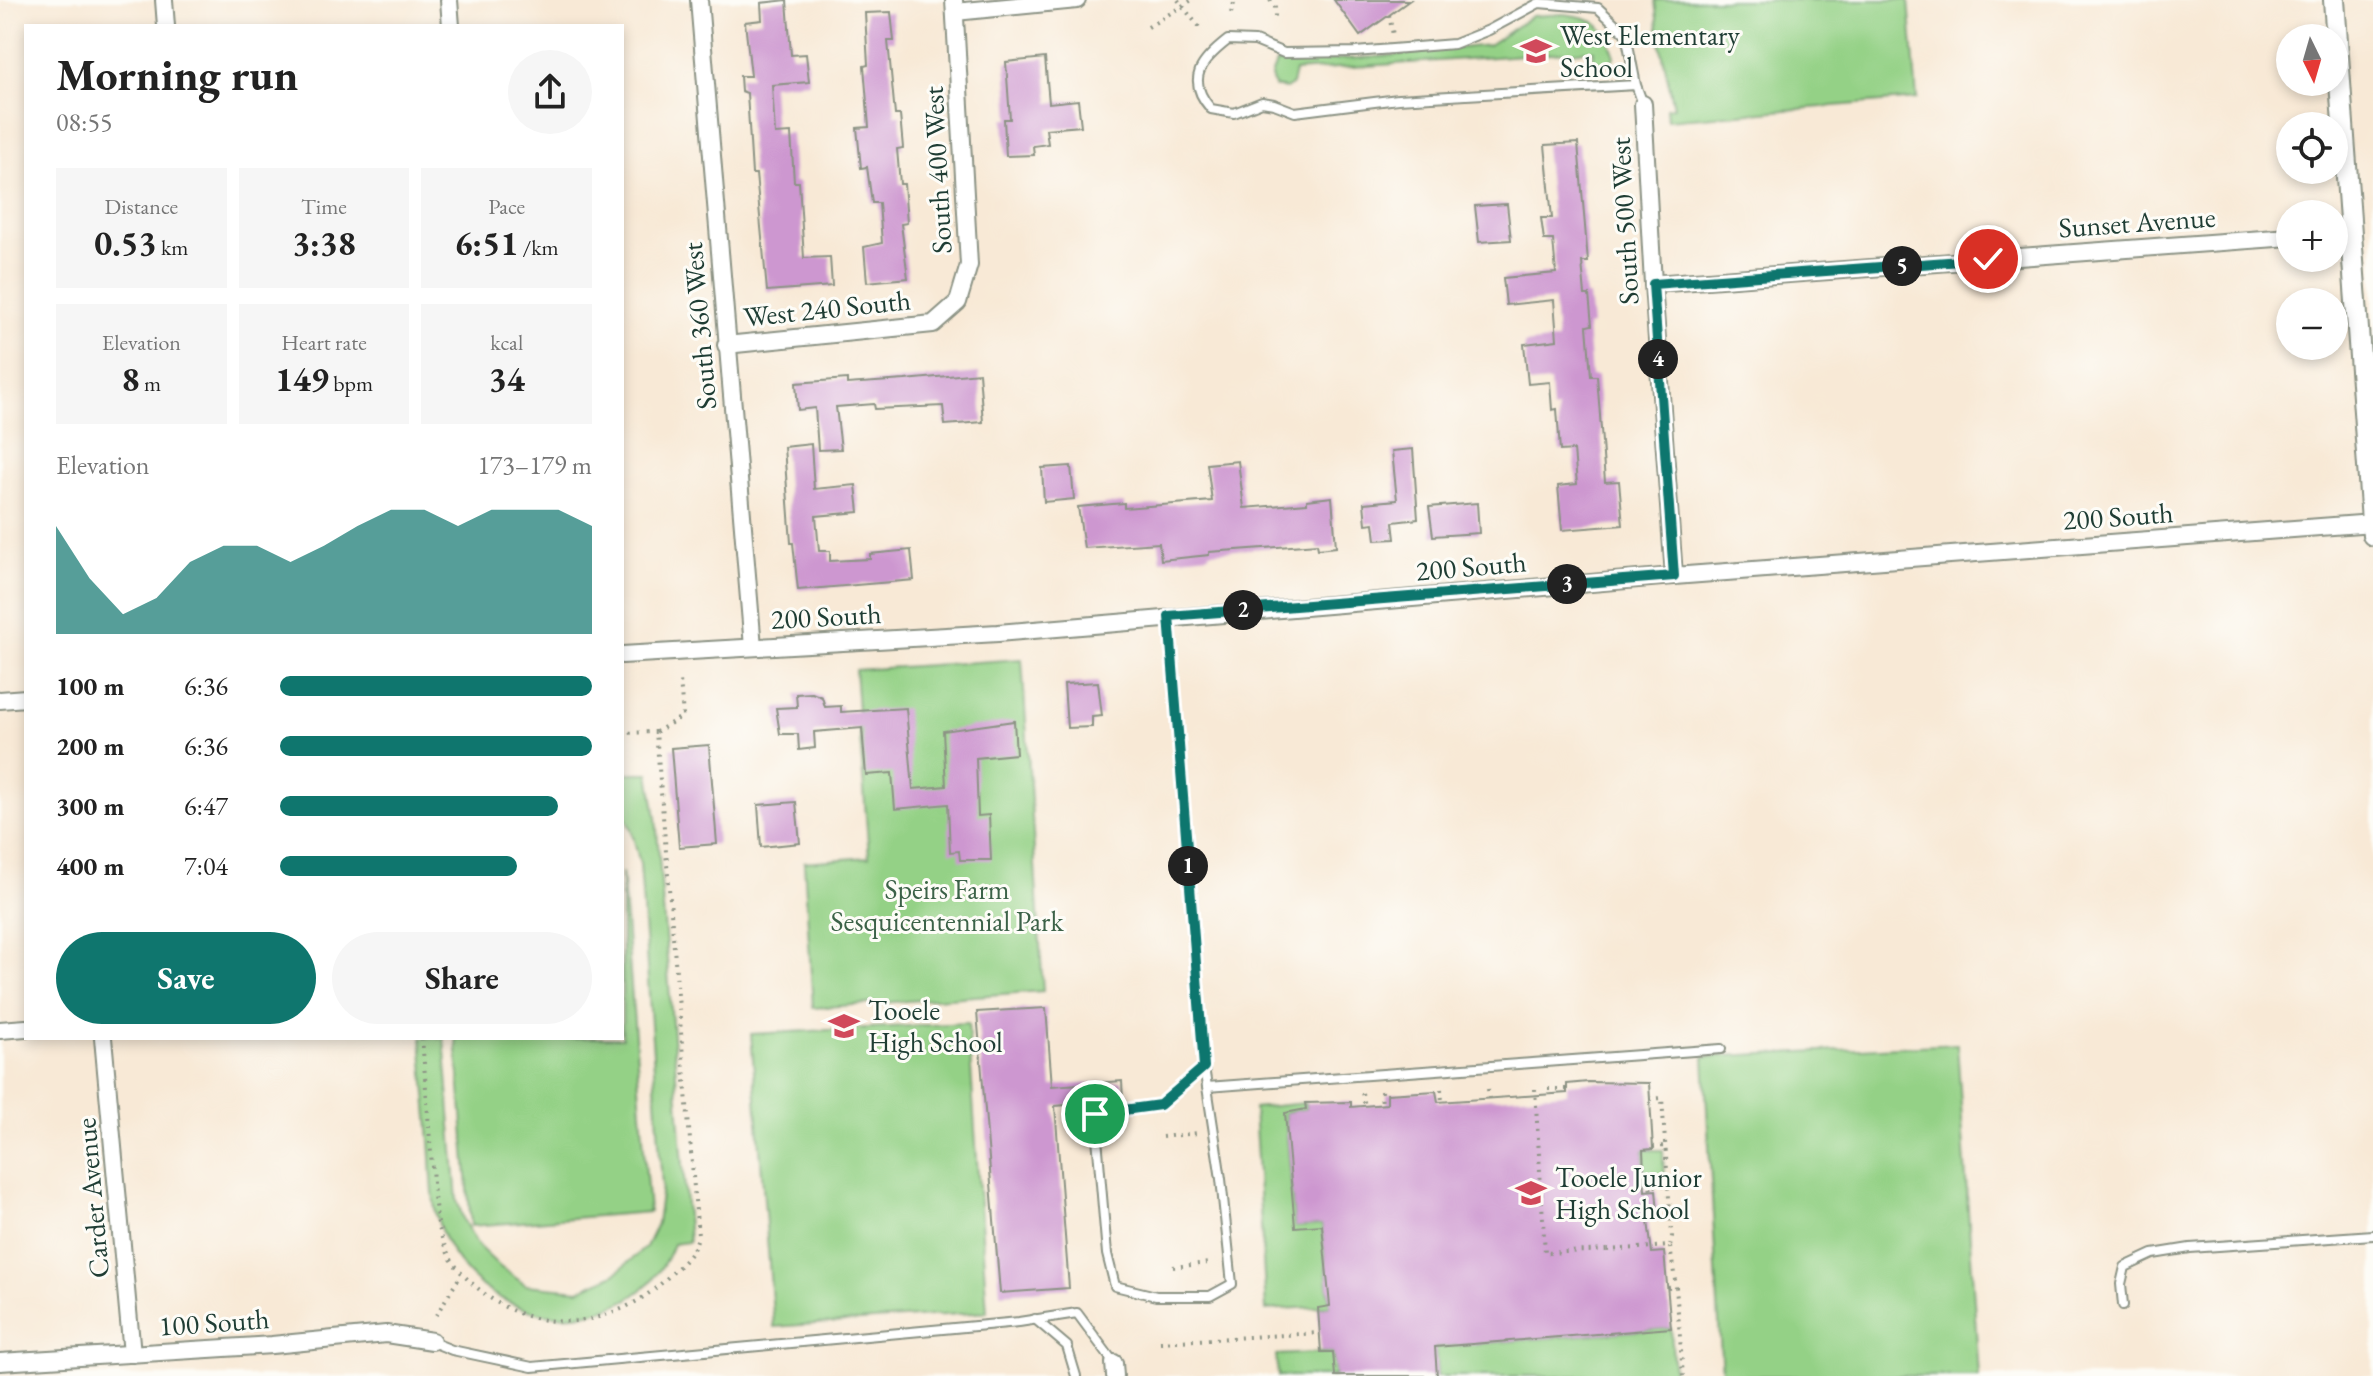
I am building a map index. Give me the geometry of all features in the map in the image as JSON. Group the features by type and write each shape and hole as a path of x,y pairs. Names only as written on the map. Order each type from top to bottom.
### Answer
{"street":[{"path":"164,0 166,24"},
{"path":"449,0 451,24"},
{"name":"South 360 West","path":"699,0 753,647"},
{"path":"954,6 1077,0"},
{"path":"2334,0 2341,200"},
{"name":"South 400 West","path":"933,324 958,302 969,265 954,6"},
{"name":"South 500 West","path":"1643,104 1674,576"},
{"name":"Sunset Avenue","path":"1653,284 2276,238"},
{"path":"2346,272 2373,535"},
{"name":"West 240 South","path":"726,345 933,324"},
{"name":"200 South","path":"624,655 998,633 1169,616 2372,523"},
{"path":"0,700 24,698"},
{"path":"0,1030 24,1028"},
{"name":"Carder Avenue","path":"103,1040 132,1354"},
{"name":"100 South","path":"0,1362 386,1334 432,1341"}],"lane":[{"path":"1636,85 1398,99 1295,112 1262,102 1234,113 1211,109 1200,97 1196,82 1206,58 1228,40 1255,41 1284,53 1355,52 1454,44 1489,30 1539,3 1598,8 1626,34 1643,104"},
{"path":"1169,616 1204,1067 1221,1179 1232,1284 1210,1296 1156,1296 1115,1286 1107,1254 1095,1114 1160,1105 1204,1067"},
{"path":"1207,1087 1721,1049"},
{"path":"2123,1305 2121,1284 2125,1267 2153,1254 2190,1248 2373,1235"},
{"path":"432,1341 452,1350 532,1367 1077,1313 1115,1370"},
{"path":"1035,1319 1067,1346 1076,1376"}],"path":[{"path":"1178,0 1202,31"},
{"path":"1148,27 1192,0"},
{"path":"1231,13 1235,0"},
{"path":"1270,0 1275,7 1275,17"},
{"path":"1389,15 1393,37"},
{"path":"624,733 656,732 683,716 680,680"},
{"path":"422,1040 437,1228 461,1275 494,1302 523,1316 567,1323 603,1317 637,1303 695,1250 698,1236 656,732"},
{"path":"1441,1089 1442,1101"},
{"path":"1488,1089 1489,1098"},
{"path":"1535,1089 1545,1253 1670,1246"},
{"path":"1548,1089 1567,1089"},
{"path":"1381,1091 1382,1105"},
{"path":"1362,1093 1365,1106"},
{"path":"1650,1099 1662,1098 1670,1246 1683,1376"},
{"path":"1162,1137 1197,1133"},
{"path":"1653,1147 1665,1146"},
{"path":"1651,1191 1650,1186 1668,1185"},
{"path":"1173,1267 1208,1263"},
{"path":"436,1315 461,1275"},
{"path":"1668,1288 1676,1287"},
{"path":"1160,1342 1320,1333"}],"green space":[{"path":"1655,0 1909,0 1917,99 1667,120 1666,108 1674,107 1659,38"},
{"path":"1564,14 1598,24 1615,56 1609,63 1593,61 1594,50 1295,71 1292,85 1286,89 1274,87 1271,76 1276,63 1376,57 1489,45 1532,16"},
{"name":"Speirs Farm Sesquicentennial Park","path":"1022,659 1043,991 813,1008 804,862 869,857 855,670"},
{"path":"624,773 649,773 656,817 689,1242 673,1244 651,1281 629,1298 588,1313 546,1314 516,1305 482,1286 453,1254 440,1228 433,1196 421,1040 444,1040 457,1200 478,1246 500,1267 526,1285 579,1290 615,1274 646,1247 657,1224 662,1186 640,864 624,815"},
{"path":"624,897 649,1212 471,1226 456,1040 624,1040"},
{"path":"968,1023 987,1312 774,1327 751,1034"},
{"path":"1957,1044 1979,1376 1722,1376 1704,1057"},
{"path":"1305,1103 1306,1109 1285,1113 1295,1227 1322,1225 1330,1306 1266,1310 1254,1108"},
{"path":"1643,1150 1663,1150 1664,1181 1645,1183"},
{"path":"1671,1328 1674,1376 1437,1376 1435,1347"},
{"path":"1333,1352 1335,1376 1278,1376 1276,1355"}],"building":[{"path":"787,0 791,55 806,54 809,82 772,85 775,134 791,133 794,182 799,182 804,258 830,257 832,286 767,291 756,174 752,174 747,93 741,91 740,76 751,76 745,22 762,20 761,3"},
{"path":"1334,0 1410,0 1360,36"},
{"path":"891,12 894,41 888,41 895,115 900,115 903,148 897,149 900,184 904,184 907,223 901,224 908,278 867,282 864,247 882,243 879,203 872,203 867,167 861,168 857,128 869,127 864,66 868,65 865,13"},
{"path":"1045,58 1049,103 1078,100 1081,126 1046,129 1048,144 1033,146 1034,155 1006,156 1004,119 1010,119 1006,62"},
{"path":"1578,143 1588,262 1582,262 1592,325 1587,326 1591,376 1597,376 1605,482 1619,481 1623,525 1562,530 1558,486 1577,484 1574,450 1560,451 1557,409 1552,410 1550,382 1528,384 1524,344 1557,340 1554,300 1506,305 1503,278 1556,273 1553,240 1544,240 1541,218 1552,218 1545,145"},
{"path":"1507,204 1511,240 1479,242 1475,206"},
{"path":"979,373 983,422 945,425 943,406 875,409 874,404 836,407 841,449 818,450 815,408 798,410 796,383 847,379 847,384"},
{"path":"811,444 814,489 856,485 859,512 816,516 819,551 830,551 830,561 870,559 870,554 911,550 914,580 798,590 784,447"},
{"path":"1413,449 1418,519 1393,522 1395,539 1376,540 1374,523 1366,524 1364,503 1397,500 1392,451"},
{"path":"1238,461 1244,508 1307,503 1307,500 1332,497 1336,547 1318,549 1317,544 1209,552 1209,555 1161,560 1159,543 1084,548 1078,507 1124,503 1124,508 1212,501 1207,464"},
{"path":"1071,466 1074,499 1044,502 1042,468"},
{"path":"1477,503 1479,533 1433,536 1429,507"},
{"path":"1098,682 1102,716 1092,717 1092,727 1067,728 1064,684"},
{"path":"812,693 822,697 825,707 841,706 841,712 906,708 913,789 946,786 943,731 1014,721 1016,754 976,758 978,816 989,815 991,860 960,860 959,851 950,852 948,804 895,809 892,773 866,775 862,728 814,732 815,748 799,750 798,734 780,734 776,708 797,707 796,694"},
{"path":"709,745 717,844 679,847 671,748"},
{"path":"796,802 800,843 761,847 758,805"},
{"path":"1046,1008 1052,1086 1122,1081 1123,1100 1055,1106 1069,1288 1000,1293 977,1012"},
{"path":"1649,1083 1653,1149 1643,1150 1645,1191 1656,1190 1658,1212 1647,1213 1652,1253 1664,1252 1671,1328 1435,1347 1437,1376 1335,1376 1333,1352 1321,1352 1318,1308 1330,1306 1322,1225 1295,1227 1285,1113 1306,1109 1305,1103 1351,1102 1351,1107 1387,1104 1387,1094 1436,1091 1438,1102 1567,1093 1567,1084"}],"place":[{"name":"West Elementary School","path":"1536,51"},
{"name":"Tooele High School","path":"844,1026"},
{"name":"Tooele Junior High School","path":"1531,1193"}],"route":[{"path":"1095,1114 1160,1105 1204,1067 1169,616 1674,576 1653,284 1988,259"}]}
